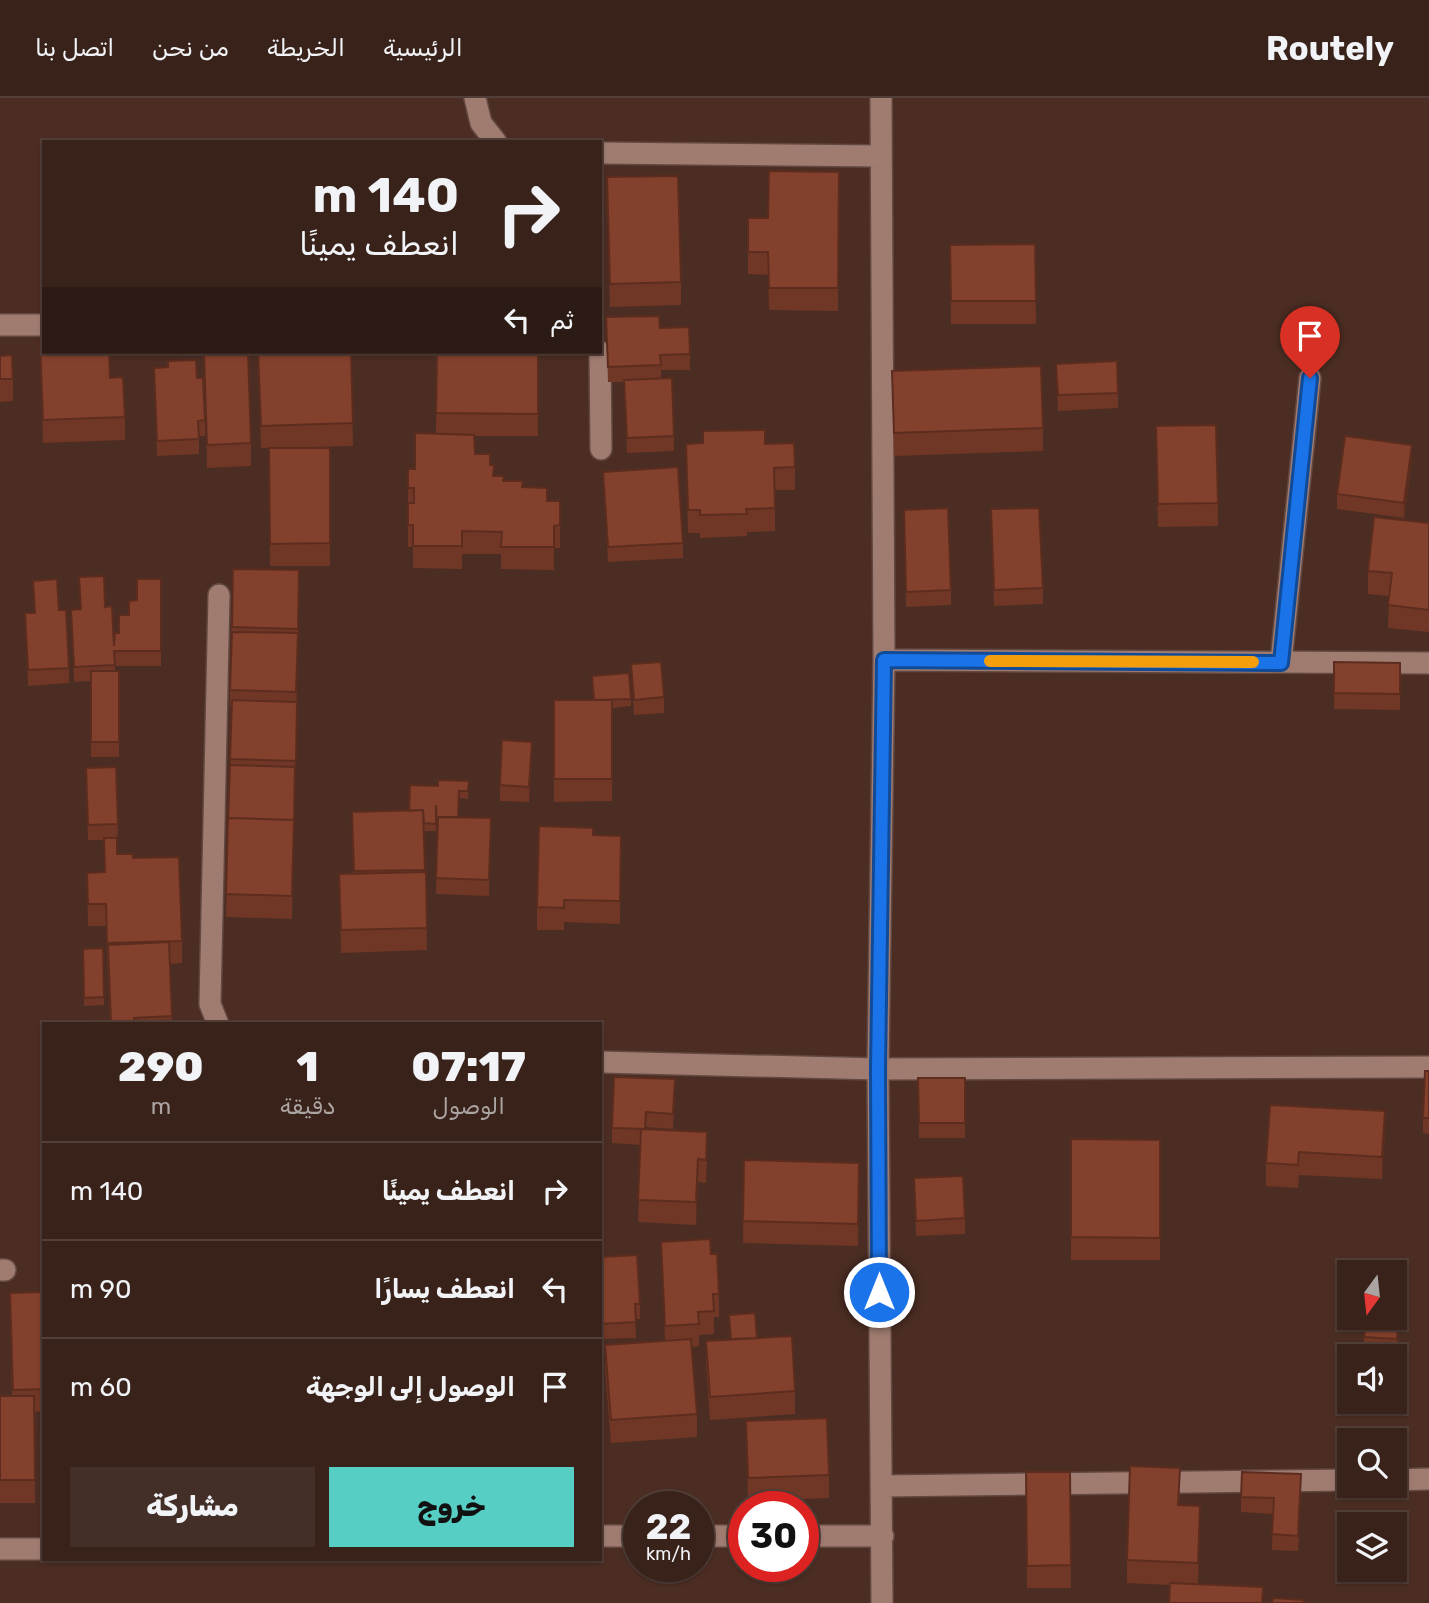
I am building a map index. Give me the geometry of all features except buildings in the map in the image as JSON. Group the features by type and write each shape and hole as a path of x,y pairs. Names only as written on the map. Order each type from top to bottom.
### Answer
{"street":[{"path":"475,98 481,123 492,140"},
{"path":"881,98 884,660 878,1069 882,1603"},
{"path":"602,153 881,156"},
{"path":"0,325 42,325"},
{"path":"600,354 601,449"},
{"path":"1281,663 1310,378"},
{"path":"217,1022 210,1004 219,595"},
{"path":"884,660 1429,663"},
{"path":"602,1062 878,1069 1429,1067"},
{"path":"1407,1480 1429,1479"},
{"path":"881,1486 1337,1480"},
{"path":"602,1536 623,1536"},
{"path":"819,1536 883,1536"},
{"path":"0,1549 42,1549"}],"slow traffic":[{"path":"990,661 1253,662"}],"route":[{"path":"879,1292 878,1069 884,660 1281,663 1310,378"}]}
